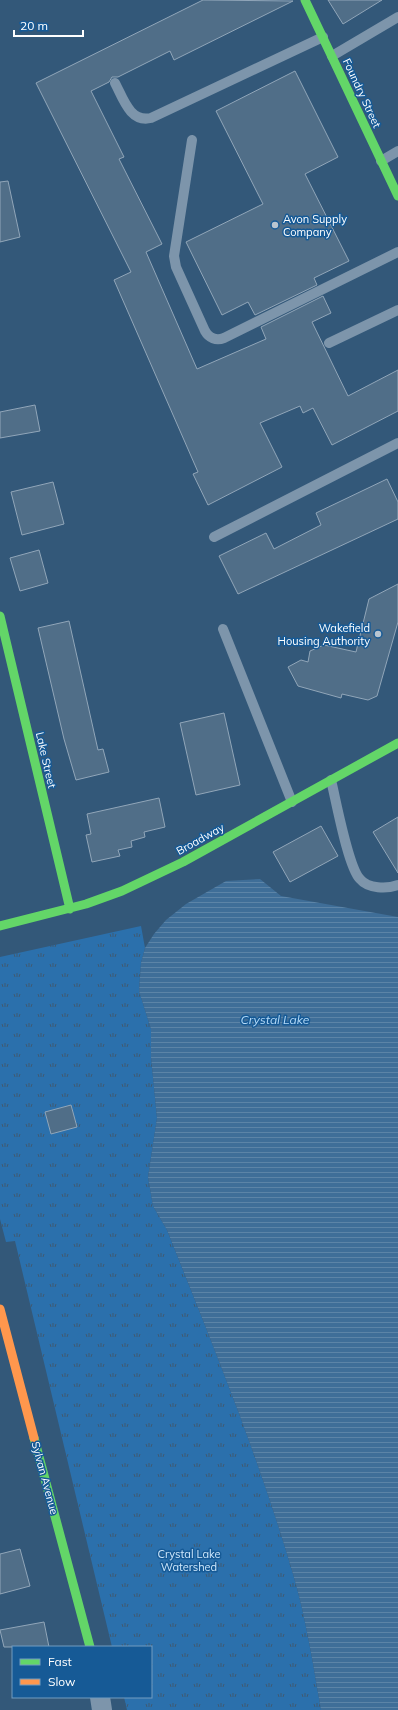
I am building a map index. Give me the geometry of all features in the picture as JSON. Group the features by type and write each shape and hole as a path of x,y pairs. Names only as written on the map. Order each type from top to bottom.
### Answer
{"street":[{"name":"Foundry Street","path":"305,0 398,196"},
{"name":"Lake Street","path":"0,616 70,909"},
{"name":"Broadway","path":"0,926 70,909 122,891 183,862 398,743"},
{"name":"Sylvan Avenue","path":"0,1309 90,1646"},
{"path":"100,1698 102,1710"}],"lane":[{"path":"332,56 398,17"},
{"path":"115,83 133,114 140,118 152,118 323,37"},
{"path":"192,140 174,259 205,331 210,338 215,340 224,338 398,252"},
{"path":"381,161 398,151"},
{"path":"329,343 398,310"},
{"path":"214,537 398,443"},
{"path":"223,629 292,802"},
{"path":"331,780 352,865 359,879 366,884 376,886 392,887 398,885"}],"green space":[{"name":"Crystal Lake Watershed","path":"141,926 145,948 141,963 139,991 151,1029 151,1057 157,1118 148,1177 153,1206 167,1230 201,1315 234,1400 280,1530 302,1607 321,1710 127,1710 124,1698 152,1698 152,1646 112,1646 15,1241 6,1242 0,1219 0,957"}],"water":[{"name":"Crystal Lake","path":"260,879 281,896 398,917 398,1710 321,1710 302,1607 280,1530 218,1358 167,1230 153,1206 148,1177 157,1118 151,1057 151,1029 139,991 141,963 145,948 166,920 186,904 226,881"}],"building":[{"path":"203,0 293,1 174,60 170,51 118,77 112,77 109,82 91,91 124,157 119,159 162,244 146,252 197,369 266,339 261,327 323,296 331,313 312,322 348,396 398,370 398,411 332,445 313,408 303,413 300,406 260,423 282,467 208,505 193,474 198,472 114,280 131,272 36,83"},
{"path":"328,0 382,0 343,24"},
{"name":"Avon Supply Company","path":"295,71 338,157 305,174 349,261 314,278 317,285 255,315 248,302 222,315 186,242 263,204 216,111"},
{"path":"8,181 20,237 0,242 0,182"},
{"path":"35,405 40,431 0,438 0,412"},
{"path":"387,479 398,502 398,519 238,594 219,556 266,533 274,549 321,525 316,513"},
{"path":"53,482 64,524 22,535 11,492"},
{"path":"39,550 48,583 20,591 10,558"},
{"name":"Wakefield Housing Authority","path":"398,584 398,622 377,696 368,700 342,694 341,698 298,686 288,667 301,660 308,662 310,651 324,645 356,652 369,599"},
{"path":"69,621 98,750 103,749 109,772 76,780 64,739 38,628"},
{"path":"224,713 240,785 196,795 180,723"},
{"path":"159,798 165,827 144,832 145,837 131,841 132,847 118,850 120,856 92,862 86,835 91,834 87,814"},
{"path":"398,817 398,873 373,832"},
{"path":"321,826 338,856 290,882 273,852"},
{"path":"71,1105 77,1127 51,1134 45,1112"},
{"path":"20,1549 30,1586 0,1594 0,1554"},
{"path":"44,1622 49,1646 4,1647 0,1630"}],"traffic: fast":[{"path":"305,0 398,196"},
{"path":"0,616 70,909"},
{"path":"0,926 86,904 122,891 183,862 398,743"},
{"path":"34,1438 90,1646"}],"traffic: slow":[{"path":"0,1309 34,1438"}],"place":[{"name":"Avon Supply Company","path":"275,225"},
{"name":"Wakefield Housing Authority","path":"378,634"}]}
